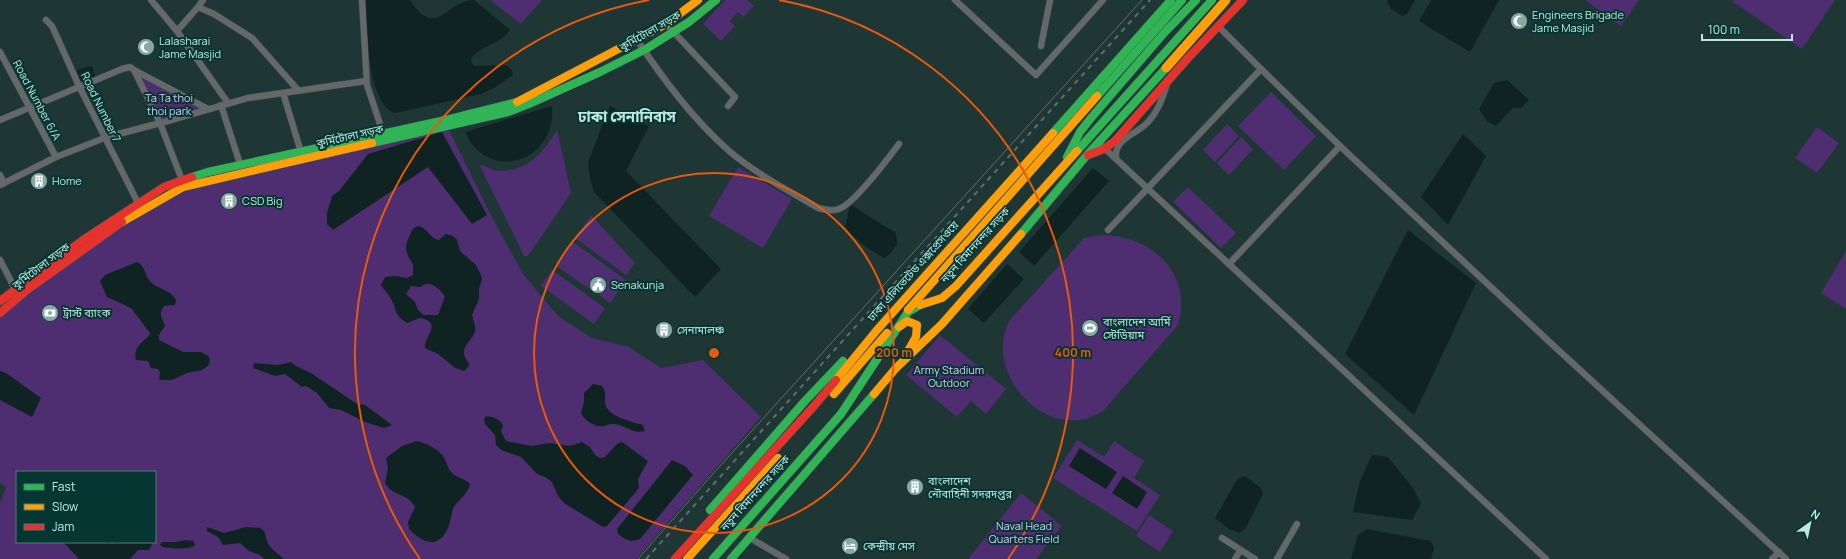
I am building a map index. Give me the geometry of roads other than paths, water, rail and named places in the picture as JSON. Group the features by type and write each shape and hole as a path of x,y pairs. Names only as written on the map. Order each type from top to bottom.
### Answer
{"main road":[{"name":"কুর্মিটোলা সড়ক","path":"0,301 138,203 164,187 182,180 240,164 446,120 517,102 666,24 698,0"},
{"name":"কুর্মিটোলা সড়ক","path":"0,313 27,290 113,227 183,187 499,114 542,99 644,51 674,33 716,0"},
{"name":"ঢাকা এলিভেটেড এক্সপ্রেসওয়ে","path":"675,559 814,406 877,330 1171,0"},
{"name":"ঢাকা এলিভেটেড এক্সপ্রেসওয়ে","path":"687,559 1182,0"},
{"path":"1062,167 1080,132 1091,118 1164,33 1196,0"},
{"name":"নতুন বিমানবন্দর সড়ক","path":"713,559 841,414 908,312 942,298 956,286 1212,0"},
{"path":"1219,0 1232,11"},
{"path":"1101,146 1166,68 1226,0"},
{"path":"896,368 948,318 1006,252 1087,155 1101,146 1115,141 1168,80 1243,0"},
{"path":"731,559 856,418 896,368 911,347 918,330 914,323 907,321 897,328"},
{"path":"667,559 815,390 856,348 877,330"},
{"path":"694,559 703,542"}],"street":[{"path":"151,0 177,31 228,103"},
{"path":"177,31 203,0"},
{"path":"362,0 366,81 383,133"},
{"path":"955,0 1036,75 1104,0"},
{"path":"1041,46 1050,0"},
{"path":"198,7 214,14 252,38 298,90"},
{"name":"Road Number 7","path":"46,20 52,26 79,86 138,203"},
{"path":"666,24 735,97 728,106"},
{"path":"1218,26 1340,146 1543,336 1786,559"},
{"path":"636,40 674,93 729,151 767,177 822,209 826,210 842,207 861,191 899,144"},
{"name":"Road Number 6/A","path":"0,52 56,157"},
{"path":"0,120 122,68 130,68 208,109"},
{"path":"1108,230 1147,187 1261,69"},
{"path":"134,70 160,123 182,180"},
{"path":"1101,146 1119,143 1139,130 1153,115 1162,98 1168,80"},
{"path":"0,175 2,184 56,157 105,137 228,103 248,98 298,90 366,81"},
{"path":"283,93 301,152"},
{"path":"221,105 240,164"},
{"path":"1116,158 1115,151 1119,143"},
{"path":"1101,146 1116,158 1546,559"},
{"path":"1229,264 1340,146"},
{"path":"0,260 15,289"},
{"path":"1277,559 1298,524"},
{"path":"750,538 784,558"},
{"path":"1222,538 1255,559"},
{"path":"1235,559 1240,550"},
{"path":"1772,559 1778,552"}],"water":[{"path":"366,0 410,0 419,12 427,17 435,18 456,6 474,0 510,30 502,38 475,54 471,59 472,64 475,66 506,65 512,70 513,75 494,88 481,94 395,113 386,107 379,95 374,80 370,62 366,27"},
{"path":"1388,0 1415,0 1407,14 1402,16 1391,9 1387,2"},
{"path":"1431,0 1499,0 1470,52 1419,21"},
{"path":"92,66 95,77 80,81 77,70"},
{"path":"1507,80 1529,100 1521,108 1513,108 1496,126 1487,121 1479,109 1494,83"},
{"path":"552,106 551,125 544,141 533,153 519,160 504,161 489,158 476,148 465,132"},
{"path":"610,106 649,126 626,171 721,269 695,297 594,192 590,179 588,162"},
{"path":"442,132 487,215 472,224 428,167 333,230 327,224 327,213 332,196 339,191 368,154"},
{"path":"1463,134 1486,156 1448,225 1421,197"},
{"path":"1093,168 1109,181 1034,266 1019,252"},
{"path":"851,205 896,233 897,244 890,254 884,258 873,252 853,236 845,226"},
{"path":"418,226 439,240 446,234 453,236 457,240 460,251 476,265 481,275 482,279 479,289 479,299 472,315 475,331 464,350 465,358 469,363 469,366 464,371 455,368 438,354 425,348 425,344 432,327 431,323 420,318 407,323 403,320 398,315 390,297 381,285 385,277 395,276 407,278 413,275 413,264 408,257 406,247 413,228","holes":["429,284 437,287 445,296 438,315 424,315 418,310 415,302 406,294 411,286 420,287"]},
{"path":"1408,230 1476,283 1414,415 1345,354"},
{"path":"137,262 142,266 151,282 171,294 176,300 175,305 164,306 161,311 161,316 165,326 159,335 159,340 183,352 201,352 208,356 210,359 209,365 202,370 187,373 172,380 159,380 160,372 158,369 151,368 148,361 136,360 135,356 137,349 150,333 131,308 107,297 100,281 105,275"},
{"path":"1007,264 1024,279 984,323 968,309"},
{"path":"291,362 311,373 357,404 365,405 392,425 384,428 365,422 341,410 329,408 317,393 306,386 302,387 285,374 275,376 253,368 254,363 278,365"},
{"path":"0,371 6,373 41,398 32,417 0,400"},
{"path":"593,384 602,386 605,392 606,406 609,411 620,418 643,425 645,431 635,431 615,424 597,426 587,421 581,413 584,402 584,393"},
{"path":"486,416 499,420 503,426 501,431 506,441 532,446 549,443 570,446 582,442 590,447 595,455 600,458 605,457 618,443 622,442 648,461 638,479 639,488 607,526 603,527 564,503 558,496 552,482 537,474 521,457 501,450 496,445 495,435 485,424 484,419"},
{"path":"417,441 438,451 444,458 452,473 466,480 470,484 466,493 454,507 448,528 444,535 435,542 425,541 409,529 408,522 415,507 408,499 392,491 385,483 388,468 386,458 402,446"},
{"path":"1080,448 1117,472 1106,489 1069,466"},
{"path":"1372,455 1388,457 1413,488 1421,503 1412,520 1353,512 1360,481"},
{"path":"672,460 685,466 693,475 640,539 631,541 623,538 618,534 617,529"},
{"path":"1123,476 1147,492 1137,509 1112,493"},
{"path":"1245,476 1261,488 1263,494 1245,529 1239,533 1229,529 1215,518 1235,483 1239,478"},
{"path":"207,527 224,533 246,527 260,528 264,531 268,544 284,559 264,559 260,555 249,551 240,543 223,545 218,537 207,531"},
{"path":"1367,529 1431,541 1434,548 1431,559 1351,559 1358,535"},
{"path":"193,541 195,545 188,548 173,548 164,547 160,544 163,542"},
{"path":"64,543 152,543 149,550 138,550 130,559 79,559"}],"tram line":[{"path":"638,559 711,476 1142,0"}],"railway":[{"path":"646,559 1150,0"}],"place":[{"name":"Engineers Brigade Jame Masjid","path":"1519,21"},
{"name":"Lalasharai Jame Masjid","path":"146,47"},
{"name":"Home","path":"39,181"},
{"name":"CSD Big","path":"229,201"},
{"name":"Senakunja","path":"598,285"},
{"name":"ট্রাস্ট ব্যাংক","path":"50,313"},
{"name":"বাংলাদেশ আর্মি স্টেডিয়াম","path":"1090,328"},
{"name":"সেনামালঞ্চ","path":"664,330"},
{"name":"বাংলাদেশ নৌবাহিনী সদরদপ্তর","path":"915,487"},
{"name":"কেন্দ্রীয় মেস","path":"850,546"}],"district":[{"name":"ঢাকা সেনানিবাস","path":"627,117"}],"park label":[{"name":"Ta Ta thoi thoi park","path":"169,104"},
{"name":"Army Stadium Outdoor","path":"949,376"},
{"name":"Naval Head Quarters Field","path":"1024,532"}]}
